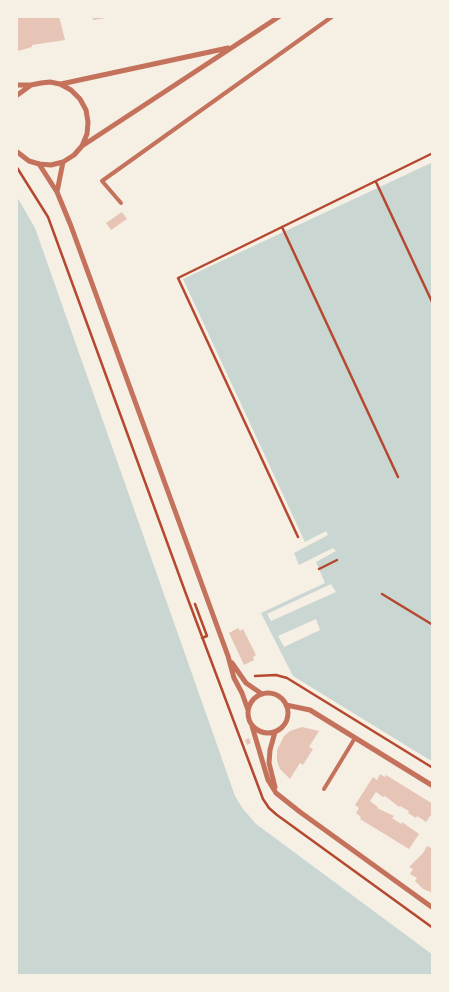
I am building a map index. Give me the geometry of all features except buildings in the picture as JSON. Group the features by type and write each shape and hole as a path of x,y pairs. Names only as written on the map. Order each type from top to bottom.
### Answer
{"street":[{"path":"16,151 28,161 38,164 51,165 63,162 74,155 82,146 280,16"},
{"path":"60,84 231,47"},
{"path":"16,85 50,82 60,84 71,90 80,99 86,110 87,134 82,146"},
{"path":"16,96 31,85"},
{"path":"57,192 63,162"},
{"path":"38,164 57,192 71,226 228,656 234,678 248,710"},
{"path":"228,656 246,683 262,694"},
{"path":"252,726 263,733 275,732 285,724 288,711 283,700 274,694 262,694 252,699 247,716 252,726 268,780 276,792 300,812 433,908"},
{"path":"286,705 310,710 433,786"},
{"path":"275,732 269,763 276,792"}],"lane":[{"path":"121,203 102,181 333,16"},
{"path":"324,789 355,738"}],"path":[{"path":"298,537 178,278 433,153"},
{"path":"376,182 433,304"},
{"path":"282,227 398,477"},
{"path":"319,569 337,560"},
{"path":"382,594 433,626"},
{"path":"195,604 207,636 202,638"},
{"path":"251,675 276,675 287,678 433,768"}],"shaded area":[{"path":"433,162 433,762 293,676 261,613 325,583 316,562 336,551 333,548 299,565 294,553 328,535 326,531 305,542 183,279"},
{"path":"16,195 35,228 235,796 256,824 433,955 433,976 16,976"}],"pier":[{"path":"331,584 336,592 271,621 267,614"},
{"path":"316,619 320,630 284,647 278,636"}]}
